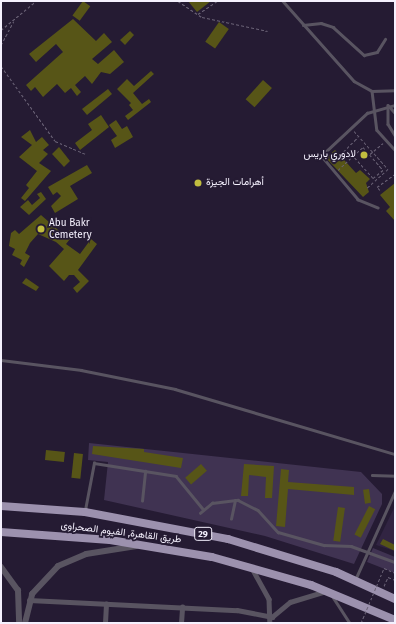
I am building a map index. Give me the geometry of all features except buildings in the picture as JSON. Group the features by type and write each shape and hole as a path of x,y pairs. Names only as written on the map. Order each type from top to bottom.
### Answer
{"highway":[{"name":"طريق القاهرة, الفيوم الصحراوى","path":"1,506 85,512 251,545 355,581 395,599"},
{"name":"طريق القاهرة, الفيوم الصحراوى","path":"1,532 145,544 251,566 328,591 395,620"}],"street":[{"path":"25,623 29,600 46,576 64,562 86,554 145,544"},
{"path":"251,566 267,593 272,617 270,623"},
{"path":"1,567 18,590 19,623"},
{"path":"272,617 290,602 328,591"},
{"path":"29,600 238,610 272,617"},
{"path":"105,623 106,604"},
{"path":"181,623 182,607"}],"lane":[{"path":"282,1 354,82 372,90 395,90"},
{"path":"303,25 321,23 333,27 364,55 377,52 385,39"},
{"path":"372,90 377,130 395,150"},
{"path":"378,208 359,201 334,174 321,156 351,128 374,110 395,104"},
{"path":"388,106 395,113"},
{"path":"388,106 388,124 395,135"},
{"path":"1,360 80,370 175,389 395,454"},
{"path":"85,512 92,464 179,477 203,509"},
{"path":"142,500 145,471"},
{"path":"372,475 395,476"},
{"path":"355,581 395,491"},
{"path":"231,519 235,500"},
{"path":"200,512 217,502 235,500 252,506 278,532 324,545 350,546 395,562"},
{"path":"328,591 350,623"}],"path":[{"path":"1,30 14,21 36,1"},
{"path":"178,1 197,15 268,31"},
{"path":"197,15 217,1"},
{"path":"1,45 14,21"},
{"path":"1,66 54,141 85,154"},
{"path":"351,128 388,169 367,188"},
{"path":"340,155 359,136"},
{"path":"370,155 381,145"},
{"path":"334,174 352,156 363,147 383,170 373,178 352,156"},
{"path":"380,190 377,187 395,174"},
{"path":"360,623 384,568 395,573"},
{"path":"381,593 388,577 395,580"}],"shaded area":[{"path":"89,443 361,472 382,494 382,504 354,564 265,536 104,500 108,462 88,460"},
{"path":"395,506 395,551 376,545"},
{"path":"373,548 395,557 395,573 367,562"}],"place":[{"name":"لادوري باريس","path":"364,155"},
{"name":"أهرامات الجيزة","path":"198,183"},
{"name":"Abu Bakr Cemetery","path":"41,229"}]}
